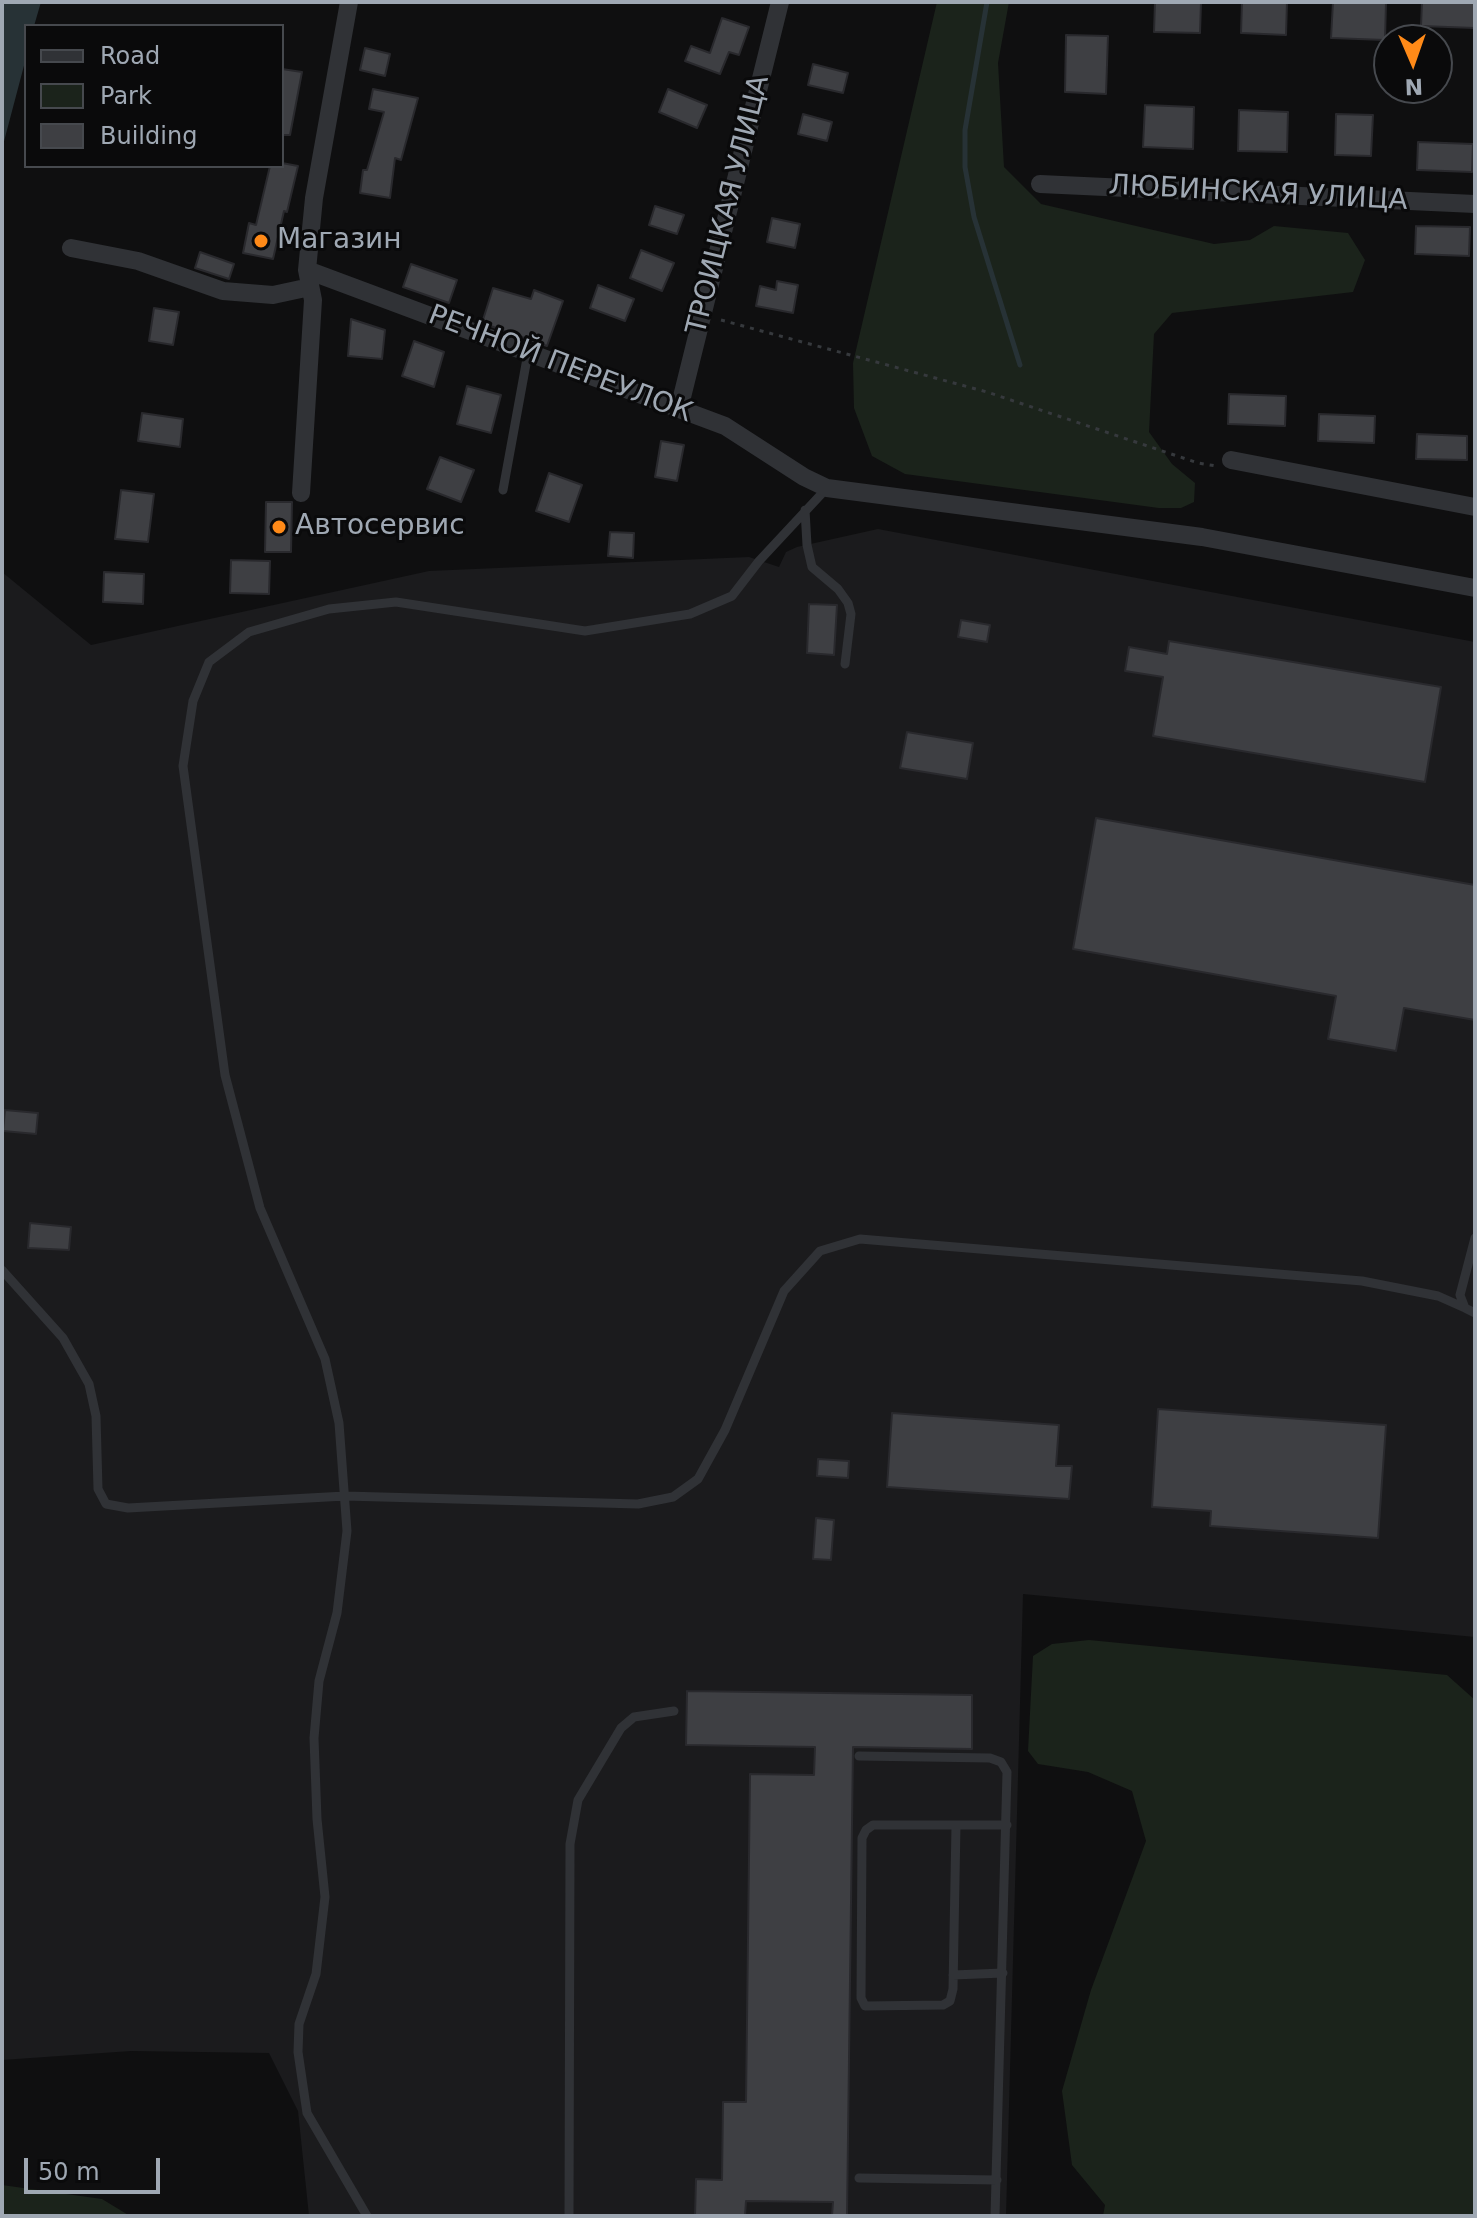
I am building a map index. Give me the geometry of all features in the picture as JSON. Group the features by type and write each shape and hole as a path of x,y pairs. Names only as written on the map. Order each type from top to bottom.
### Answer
{"street":[{"path":"301,493 313,300 308,278 314,198 349,2"},
{"name":"ТРОИЦКАЯ УЛИЦА","path":"679,409 780,2"},
{"name":"ЛЮБИНСКАЯ УЛИЦА","path":"1040,184 1475,204"},
{"path":"71,248 138,261 223,291 273,295 308,278"},
{"name":"РЕЧНОЙ ПЕРЕУЛОК","path":"308,278 528,353 725,426 804,477 827,488 1202,537 1475,588"},
{"path":"1231,460 1475,507"}],"lane":[{"path":"503,490 528,353"},
{"path":"367,2216 307,2113 298,2052 299,2024 316,1974 325,1897 317,1819 314,1738 319,1681 337,1613 347,1531 339,1423 325,1359 260,1208 225,1075 183,766 193,701 209,662 249,632 329,609 396,602 585,631 690,614 732,596 759,561 827,488"},
{"path":"805,510 812,567 838,589 848,603 851,614 845,664"},
{"path":"1465,1308 1460,1295 1475,1238"},
{"path":"2,1270 63,1338 89,1384 96,1416 98,1489 106,1504 128,1508 345,1496 638,1504 673,1497 698,1479 725,1430 784,1291 820,1251 860,1239 1362,1281 1438,1296 1475,1313"},
{"path":"569,2216 570,1844 578,1800 621,1728 634,1717 674,1711"},
{"path":"859,1756 990,1758 1001,1762 1007,1772 995,2216"},
{"path":"956,1825 950,2001 943,2005 865,2006 861,1998 862,1838 866,1830 873,1825 956,1825 1007,1825"},
{"path":"953,1975 1003,1973"},
{"path":"859,2178 997,2180"}],"path":[{"path":"702,315 987,392 1198,463 1214,466 1231,460"}],"shaded area":[{"path":"2,2 41,2 35,24 24,24 24,66 2,149"},
{"path":"878,529 1475,642 1475,1637 1023,1594 1006,2216 309,2216 298,2111 269,2053 131,2051 2,2060 2,572 91,645 429,571 749,557 779,567 786,552 797,547"}],"green space":[{"path":"937,2 1009,2 998,63 1004,167 1041,204 1214,244 1250,240 1274,226 1348,233 1365,260 1353,292 1172,313 1154,334 1149,432 1172,464 1195,483 1194,502 1181,508 1159,508 905,474 872,456 854,408 853,363"},
{"path":"1089,1640 1447,1675 1475,1700 1475,2216 1103,2216 1105,2205 1072,2165 1062,2091 1091,1990 1146,1841 1132,1791 1088,1772 1038,1764 1028,1751 1033,1656 1052,1644"},
{"path":"2,2185 102,2199 130,2216 2,2216"}],"building":[{"path":"1155,2 1201,2 1200,33 1154,32"},
{"path":"1242,2 1287,2 1286,35 1241,33"},
{"path":"1333,2 1386,2 1385,24 1373,24 1373,40 1331,38"},
{"path":"1422,2 1475,2 1475,28 1421,24"},
{"path":"722,18 749,27 739,55 729,52 720,74 685,61 691,46 710,53"},
{"path":"1066,35 1108,36 1106,94 1065,92"},
{"path":"365,48 390,54 385,76 360,70"},
{"path":"813,64 848,73 843,93 808,85"},
{"path":"284,69 302,72 290,135 284,135"},
{"path":"373,89 418,98 401,160 395,158 390,198 360,193 363,170 367,170 384,112 369,109"},
{"path":"668,89 707,105 697,128 659,112"},
{"path":"1145,105 1194,107 1193,149 1143,147"},
{"path":"1239,110 1288,112 1287,152 1238,151"},
{"path":"803,114 832,122 827,141 798,134"},
{"path":"1336,114 1373,115 1371,156 1335,155"},
{"path":"1418,142 1473,144 1472,172 1417,170"},
{"path":"284,163 298,166 273,259 243,253 249,223 256,225 270,168 284,168"},
{"path":"655,206 684,215 677,234 649,225"},
{"path":"772,218 800,224 795,248 767,242"},
{"path":"1416,226 1470,227 1469,256 1415,254"},
{"path":"641,250 674,263 662,291 630,278"},
{"path":"200,252 234,264 229,279 195,268"},
{"path":"411,264 457,280 449,303 403,287"},
{"path":"777,281 798,285 793,313 756,306 760,286 776,290"},
{"path":"598,285 634,299 625,321 590,308"},
{"path":"493,288 531,299 534,290 563,301 547,346 482,323"},
{"path":"154,308 179,312 173,345 149,341"},
{"path":"351,319 385,330 382,359 348,356"},
{"path":"414,341 444,352 434,387 402,376"},
{"path":"467,386 501,395 491,433 457,424"},
{"path":"1229,394 1286,396 1285,426 1228,424"},
{"path":"142,413 183,419 180,447 138,441"},
{"path":"1319,414 1375,416 1374,443 1318,441"},
{"path":"1417,434 1467,436 1467,460 1416,459"},
{"path":"661,441 684,445 677,481 655,477"},
{"path":"440,457 474,470 461,502 427,489"},
{"path":"549,473 582,485 569,522 536,511"},
{"path":"121,490 154,494 148,542 115,539"},
{"name":"Автосервис","path":"266,502 292,502 291,552 265,552"},
{"path":"610,532 634,533 633,558 608,556"},
{"path":"231,560 270,561 269,594 230,593"},
{"path":"104,572 144,574 143,604 103,602"},
{"path":"809,604 837,605 834,655 807,653"},
{"path":"961,620 990,625 987,642 958,637"},
{"path":"1169,641 1441,687 1425,782 1153,736 1163,677 1125,671 1129,647 1167,654"},
{"path":"907,732 973,743 967,779 900,768"},
{"path":"1096,818 1475,885 1475,1020 1404,1008 1396,1051 1328,1039 1336,996 1073,949"},
{"path":"5,1110 38,1113 36,1134 3,1131"},
{"path":"30,1223 71,1227 69,1250 28,1248"},
{"path":"1158,1409 1386,1425 1378,1538 1210,1526 1211,1511 1152,1507"},
{"path":"892,1413 1059,1425 1056,1466 1072,1466 1069,1499 887,1487"},
{"path":"818,1459 849,1461 848,1478 817,1476"},
{"path":"816,1518 834,1520 831,1560 813,1559"},
{"path":"687,1691 972,1695 972,1749 853,1747 847,2216 832,2216 833,2202 746,2201 745,2216 695,2216 696,2179 722,2180 723,2102 746,2102 750,1774 814,1775 815,1747 686,1745"}],"waterway":[{"path":"987,2 965,130 965,167 974,217 1020,365"}],"place":[{"name":"Магазин","path":"261,241"},
{"name":"Автосервис","path":"279,527"}]}
